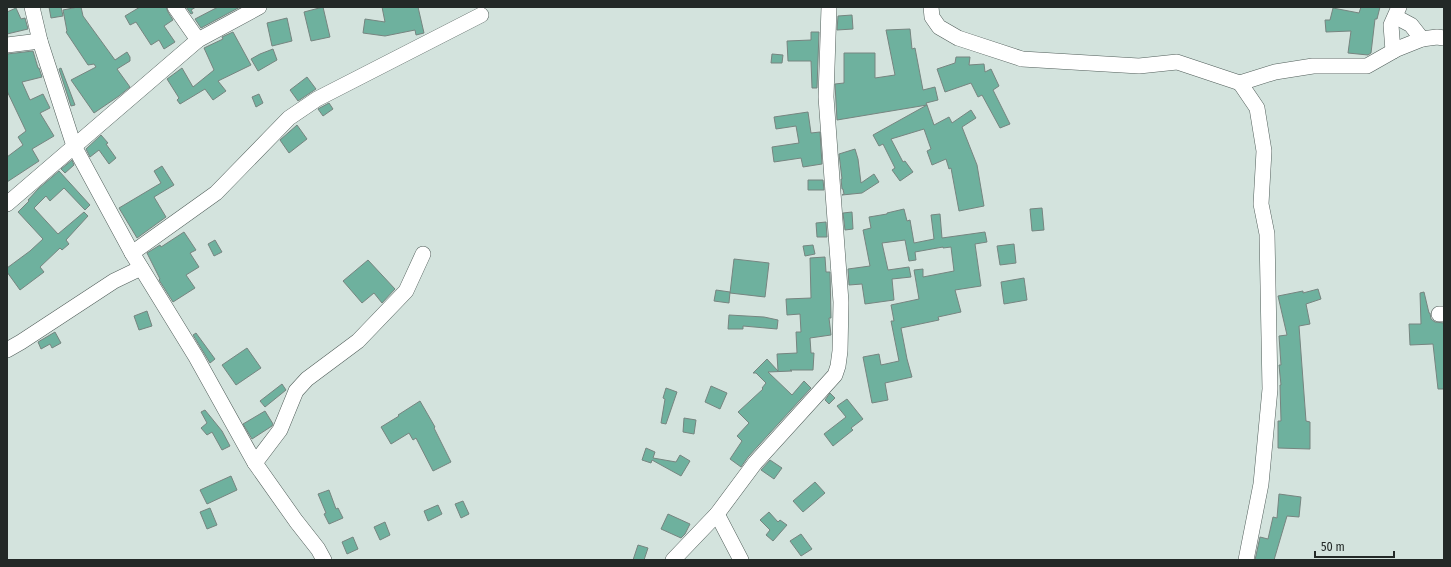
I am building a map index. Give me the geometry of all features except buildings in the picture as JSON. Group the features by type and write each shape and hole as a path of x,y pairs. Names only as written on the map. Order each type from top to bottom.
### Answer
{"street":[{"path":"32,7 40,41 74,146 132,253 196,357 255,463 296,521 318,549 324,560"},
{"path":"175,7 198,40"},
{"path":"7,204 198,40 259,7"},
{"path":"673,560 717,514 755,463 835,375 838,366 840,351 841,302 826,97 829,7"},
{"path":"931,7 932,17 939,27 958,38 1022,59 1139,66 1177,62 1240,83 1275,72 1313,66 1367,66 1393,51 1422,39 1437,37 1444,38"},
{"path":"1393,51 1391,25 1398,12 1422,39"},
{"path":"132,253 216,193 289,118 317,99 481,15"},
{"path":"7,45 40,41"},
{"path":"1240,83 1257,108 1264,151 1261,204 1267,234 1270,382 1261,484 1246,560"},
{"path":"255,463 280,430 296,392 307,379 358,340 406,291 423,254"},
{"path":"7,350 114,281 141,268"},
{"path":"717,514 741,560"}]}
